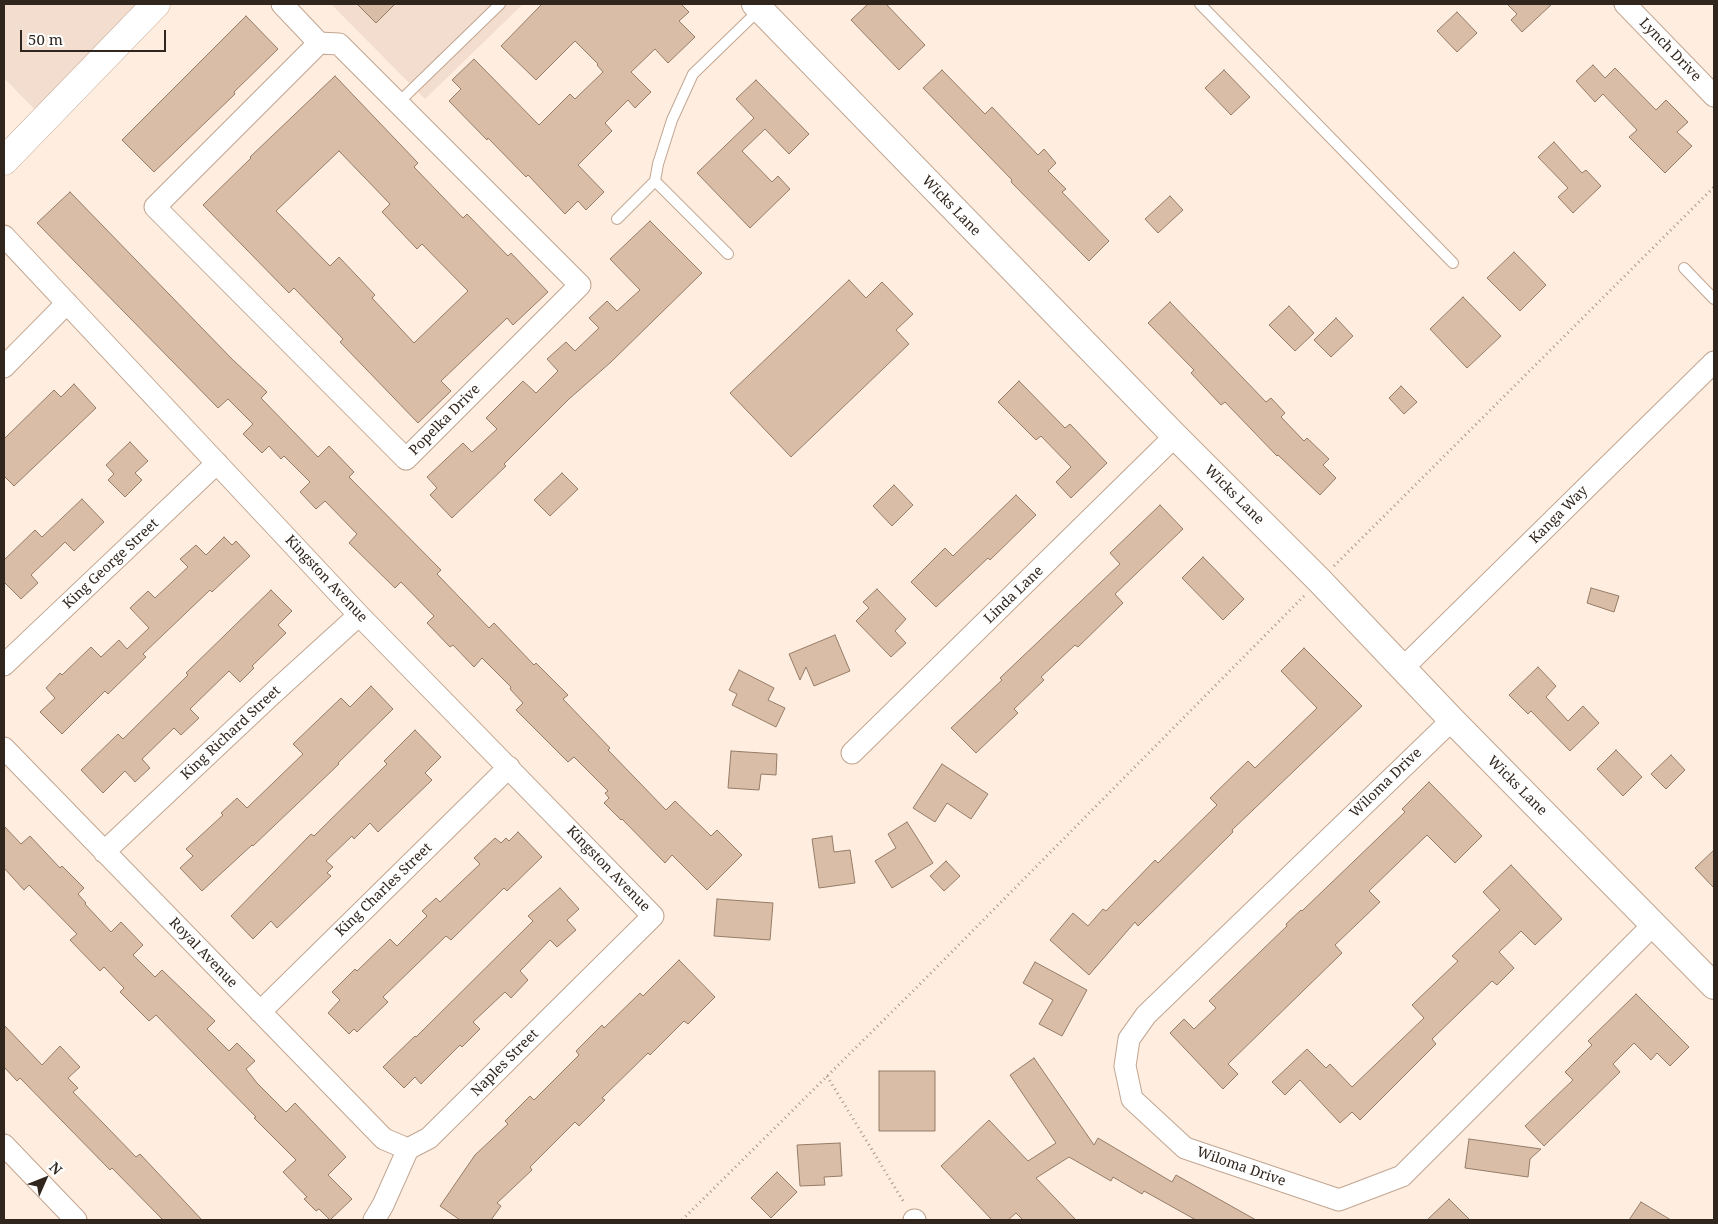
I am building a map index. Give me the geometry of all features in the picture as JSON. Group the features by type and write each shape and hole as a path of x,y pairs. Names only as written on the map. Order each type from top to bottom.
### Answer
{"main road":[{"path":"4,161 156,4"}],"street":[{"path":"282,4 319,43"},
{"name":"Lynch Drive","path":"1625,4 1714,96"},
{"name":"Wicks Lane","path":"757,6 1175,436 1320,580 1452,720 1714,986"},
{"name":"Popelka Drive","path":"319,43 339,44 580,285 406,459 155,207 319,43"},
{"name":"Kingston Avenue","path":"4,236 359,615 654,916"},
{"path":"4,367 67,303"},
{"name":"Kanga Way","path":"1403,668 1714,362"},
{"name":"Linda Lane","path":"852,753 1175,436"},
{"name":"King George Street","path":"4,665 218,464"},
{"name":"King Richard Street","path":"104,852 359,615"},
{"name":"Wiloma Drive","path":"1452,720 1146,1015 1129,1039 1125,1066 1132,1099 1185,1148 1339,1200 1402,1176 1653,925"},
{"name":"Royal Avenue","path":"4,748 384,1140 408,1149"},
{"name":"King Charles Street","path":"260,1012 509,767"},
{"name":"Naples Street","path":"408,1149 429,1138 654,916"},
{"path":"4,1145 76,1220"},
{"path":"374,1220 383,1205 408,1149"}],"lane":[{"path":"398,103 500,4"},
{"path":"1200,4 1453,263"},
{"path":"617,219 655,181 658,164 672,120 693,74 757,6"},
{"path":"655,181 728,254"},
{"path":"1684,268 1714,300"}],"path":[{"path":"682,1220 919,985 1320,580 1714,187"},
{"path":"827,1076 914,1220"}],"shaded area":[{"path":"4,4 156,4 44,119 4,78"},
{"path":"331,4 523,4 425,99"}],"building":[{"path":"357,4 395,4 376,23"},
{"path":"542,4 681,4 689,12 679,21 695,37 668,63 655,49 631,72 651,92 635,108 628,100 605,123 612,131 578,165 604,192 586,210 578,201 565,214 528,175 526,177 449,101 461,89 452,80 474,59 539,125 570,94 575,99 603,72 598,64 575,41 536,80 501,46"},
{"path":"868,4 886,4 925,45 899,70 851,20"},
{"path":"1507,4 1552,4 1522,32 1511,20 1517,14"},
{"path":"1457,12 1477,33 1457,52 1437,31"},
{"path":"246,16 278,49 234,92 235,94 154,172 122,140"},
{"path":"1593,65 1605,78 1615,68 1656,110 1666,100 1688,122 1677,132 1692,146 1665,173 1629,137 1637,130 1603,94 1595,102 1576,81"},
{"path":"942,70 985,114 992,107 1038,155 1044,149 1056,163 1048,171 1066,189 1062,192 1109,241 1089,261 1011,182 1012,180 923,88"},
{"path":"1224,70 1250,97 1231,115 1205,88"},
{"path":"335,76 418,163 414,167 463,218 467,214 508,256 511,253 548,292 513,325 507,318 441,381 451,391 418,423 340,342 343,339 294,288 289,293 203,205","holes":["339,151 390,204 382,212 417,249 422,244 468,291 414,343 372,298 375,295 339,257 330,266 276,211"]},
{"path":"756,80 809,134 789,154 765,129 742,151 772,182 778,176 790,189 750,228 697,173 754,118 736,99"},
{"path":"1554,142 1582,173 1586,170 1601,186 1573,213 1558,197 1568,188 1538,157"},
{"path":"70,192 232,359 267,392 261,398 318,457 329,446 354,472 349,477 441,570 437,574 489,628 494,623 534,665 536,663 568,695 563,699 610,748 608,750 666,810 675,801 711,836 717,830 742,855 707,890 672,855 665,863 621,820 604,803 609,798 605,793 608,791 574,757 568,762 516,710 523,703 510,689 511,687 482,658 474,667 453,645 450,647 427,623 434,616 401,582 395,588 349,543 357,534 325,501 316,509 300,492 310,482 284,456 281,459 269,446 262,453 243,434 253,424 228,399 218,408 37,223"},
{"path":"1170,196 1183,210 1158,233 1145,219"},
{"path":"650,221 702,273 611,362 569,399 504,464 506,466 452,518 430,495 437,488 427,477 463,443 472,452 497,429 486,418 523,381 536,393 558,371 547,359 566,342 575,351 599,328 589,318 607,301 617,311 640,290 610,259"},
{"path":"1514,252 1546,285 1520,311 1487,278"},
{"path":"849,280 866,298 882,282 913,314 896,330 909,344 791,457 730,393"},
{"path":"1463,297 1501,336 1467,368 1430,329"},
{"path":"1170,302 1266,402 1271,398 1285,413 1281,417 1304,441 1307,438 1329,459 1323,465 1336,478 1320,495 1277,456 1225,402 1221,405 1191,373 1194,370 1148,323"},
{"path":"1289,306 1314,333 1295,351 1269,325"},
{"path":"1336,318 1353,336 1331,357 1314,340"},
{"path":"1019,381 1065,428 1070,424 1107,463 1071,498 1056,482 1071,467 1041,436 1036,440 998,402"},
{"path":"74,384 96,408 14,486 4,476 4,439 54,390 61,397"},
{"path":"1401,386 1417,402 1404,414 1389,398"},
{"path":"130,442 148,461 135,473 142,480 125,497 108,480 114,474 106,465"},
{"path":"562,473 578,489 550,516 534,500"},
{"path":"894,485 913,505 892,526 873,506"},
{"path":"1016,495 1036,515 990,560 988,558 936,607 911,582 945,548 953,556"},
{"path":"82,499 104,522 74,551 65,542 31,575 38,583 21,599 4,582 4,560 35,530 42,537"},
{"path":"1160,505 1183,529 1115,594 1123,603 1078,647 1075,645 1041,677 1044,680 1014,709 1018,713 976,753 951,728 1002,680 1000,678 1120,564 1110,553"},
{"path":"224,537 232,545 236,541 250,556 212,592 210,590 143,654 146,657 108,694 105,691 62,734 40,712 55,698 46,688 60,673 62,675 91,647 101,657 119,640 127,649 149,628 130,608 148,591 155,598 188,567 180,559 196,545 206,555"},
{"path":"1203,557 1244,599 1223,620 1182,578"},
{"path":"1591,588 1619,596 1614,612 1587,603"},
{"path":"877,589 906,619 895,631 906,643 891,657 856,621 869,608 863,602"},
{"path":"271,590 292,611 278,625 286,633 252,666 254,668 240,682 229,671 190,709 199,718 181,735 174,728 142,759 150,768 135,782 125,771 103,793 81,770 118,734 123,739 188,675 186,673"},
{"path":"835,635 850,671 814,686 806,667 800,680 789,654"},
{"path":"1304,648 1362,706 1232,830 1233,832 1138,926 1135,922 1089,975 1050,940 1073,913 1088,926 1103,909 1106,911 1155,860 1158,863 1217,805 1210,798 1248,761 1255,768 1317,708 1281,671"},
{"path":"1538,667 1556,686 1546,697 1568,721 1583,706 1599,723 1570,751 1531,711 1528,714 1509,695"},
{"path":"739,670 774,688 768,700 785,708 776,727 732,705 737,694 729,690"},
{"path":"371,686 393,709 339,764 253,846 202,891 180,868 193,856 186,849 223,815 221,813 237,798 247,808 303,754 293,744 341,698 350,707"},
{"path":"415,730 441,757 425,773 432,780 378,832 370,823 354,839 352,836 326,861 333,867 327,873 331,876 277,928 271,921 253,939 231,916 311,834 314,836 387,764 384,761"},
{"path":"1616,750 1642,777 1623,796 1597,769"},
{"path":"731,751 777,754 776,775 761,774 759,790 728,788"},
{"path":"1671,755 1685,770 1666,789 1651,774"},
{"path":"942,764 988,794 971,819 947,803 935,822 913,808"},
{"path":"1429,782 1482,836 1455,863 1427,835 1369,891 1380,902 1335,945 1342,953 1228,1064 1238,1074 1223,1089 1170,1033 1184,1019 1194,1029 1216,1008 1209,1001 1287,926 1286,924 1405,812 1402,809"},
{"path":"907,822 933,863 892,888 875,861 896,848 888,834"},
{"path":"4,826 21,844 30,836 60,868 62,866 84,888 78,894 111,932 121,922 143,945 133,955 155,977 162,970 215,1021 207,1029 229,1051 237,1043 255,1061 246,1069 257,1083 286,1112 295,1103 346,1157 328,1175 352,1199 330,1220 319,1209 316,1211 304,1199 307,1197 283,1172 296,1160 156,1015 149,1021 120,992 124,988 104,967 100,971 70,940 77,934 29,885 24,890 4,868"},
{"path":"518,832 542,857 507,891 504,888 451,940 446,936 383,997 388,1002 357,1032 354,1029 349,1034 328,1013 340,1000 332,992 390,939 397,946 427,916 422,911 436,898 440,902 480,864 474,858 495,838 501,843 506,838 509,841"},
{"path":"832,836 834,852 850,850 855,883 819,888 812,839"},
{"path":"1714,850 1714,888 1695,868"},
{"path":"946,861 960,876 944,891 930,876"},
{"path":"1511,865 1562,919 1535,945 1521,931 1499,952 1514,968 1497,985 1492,981 1432,1039 1436,1044 1360,1120 1352,1112 1340,1123 1300,1080 1285,1095 1272,1082 1307,1049 1326,1068 1330,1064 1352,1087 1424,1018 1412,1005 1458,961 1452,956 1500,910 1483,892"},
{"path":"560,888 579,909 567,920 576,930 557,947 550,940 520,971 528,980 511,998 505,992 473,1022 480,1029 462,1047 460,1045 421,1084 415,1077 404,1088 383,1067 416,1037 533,921 528,916"},
{"path":"717,899 773,903 770,940 714,936"},
{"path":"679,960 715,997 688,1024 684,1021 650,1055 648,1053 602,1098 605,1100 579,1126 575,1122 530,1167 532,1170 497,1203 501,1206 491,1220 460,1220 440,1206 475,1155 508,1124 505,1121 530,1096 534,1100 579,1055 576,1051 602,1025 604,1028 640,993 643,996"},
{"path":"1035,962 1087,990 1062,1036 1039,1024 1053,1000 1023,983"},
{"path":"1636,994 1689,1047 1670,1066 1657,1053 1651,1060 1634,1043 1613,1064 1620,1072 1544,1146 1525,1126 1573,1080 1565,1072 1592,1045 1588,1041"},
{"path":"4,1025 42,1065 60,1046 80,1067 68,1078 78,1088 73,1092 136,1157 140,1154 202,1220 163,1220 112,1168 110,1170 20,1078 17,1081 4,1067"},
{"path":"1034,1058 1094,1145 1098,1138 1172,1182 1176,1175 1256,1220 1196,1220 1144,1191 1142,1194 1113,1177 1111,1181 1069,1157 1036,1178 1076,1220 1023,1220 1016,1213 1008,1220 992,1220 941,1166 989,1120 1028,1161 1056,1143 1010,1075"},
{"path":"879,1071 935,1071 935,1131 879,1131"},
{"path":"1469,1139 1541,1149 1530,1159 1528,1177 1465,1168"},
{"path":"840,1143 842,1176 824,1177 825,1185 800,1186 797,1145"},
{"path":"777,1172 797,1192 771,1218 751,1198"},
{"path":"1449,1199 1470,1220 1427,1220"},
{"path":"1641,1202 1671,1220 1629,1220"}]}
